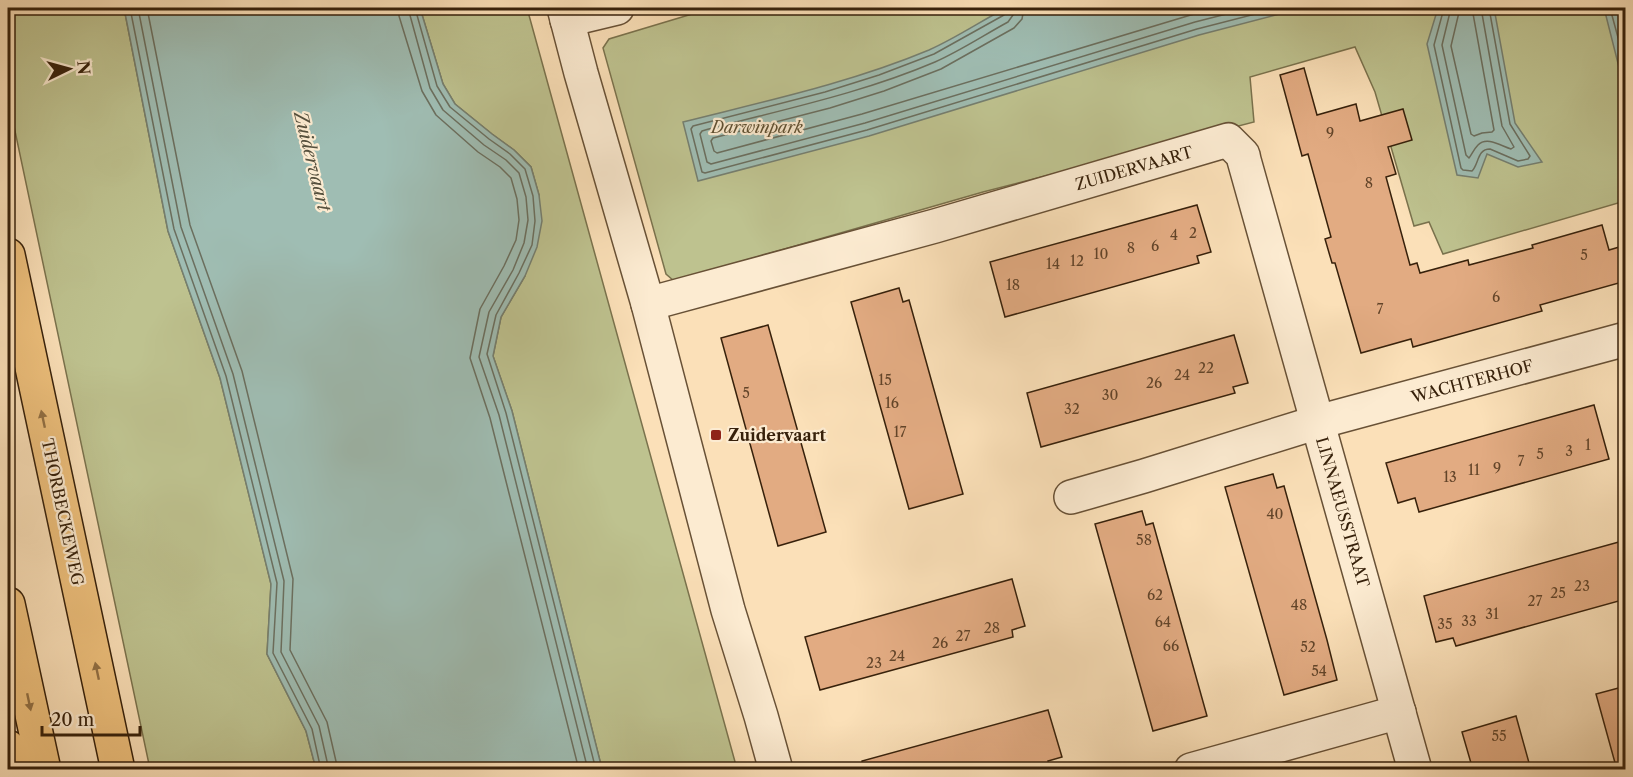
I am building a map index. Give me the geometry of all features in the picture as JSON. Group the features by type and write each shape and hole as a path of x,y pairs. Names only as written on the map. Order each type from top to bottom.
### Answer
{"main road":[{"name":"THORBECKEWEG","path":"8,255 118,770"},
{"path":"8,604 44,770"},
{"path":"8,747 24,770"}],"street":[{"path":"617,8 566,14 648,304 728,610 776,770"},
{"name":"ZUIDERVAART","path":"648,304 935,226 1228,140 1243,155 1318,422"},
{"name":"WACHTERHOF","path":"1318,422 1626,339"},
{"name":"LINNAEUSSTRAAT","path":"1071,497 1144,477 1318,422 1415,770"},
{"path":"1191,770 1399,712"}],"green space":[{"path":"8,8 124,8 168,231 220,378 271,584 267,654 306,731 316,769 150,769 8,98"},
{"path":"420,8 527,8 737,769 602,769 512,411 493,356 501,317 525,276 539,195 531,167 514,150 455,104 443,84"},
{"name":"Darwinpark","path":"712,8 1625,8 1625,201 1443,254 1429,222 1414,226 1375,92 1355,47 1250,77 1254,122 983,192 674,281 666,274 603,48 609,39"}],"water":[{"path":"124,8 420,8 443,84 455,104 514,150 531,167 539,195 542,221 537,247 525,276 501,317 493,356 512,411 602,769 316,769 306,731 267,654 271,584 220,378 168,231"},
{"path":"1006,8 1303,8 1199,35 869,136 698,181 683,122 807,90 899,62 939,45"},
{"path":"1438,8 1494,8 1515,123 1542,162 1518,167 1487,154 1478,178 1457,175 1427,44"},
{"path":"1604,8 1625,8 1625,91"}],"building":[{"path":"1304,68 1317,115 1356,104 1360,121 1403,109 1412,140 1388,147 1396,174 1386,177 1410,265 1417,263 1420,273 1468,260 1469,265 1533,248 1532,245 1602,225 1609,250 1626,245 1626,281 1540,305 1542,311 1413,347 1411,339 1361,353 1335,263 1332,263 1325,239 1331,237 1308,154 1302,156 1280,75"},
{"path":"1197,205 1211,252 1197,256 1199,263 1005,317 990,262"},
{"path":"899,288 903,302 909,300 963,494 909,509 851,302"},
{"path":"768,325 826,532 778,546 721,338"},
{"path":"1234,335 1248,383 1233,387 1235,393 1041,447 1027,393"},
{"path":"1594,405 1609,459 1419,512 1415,498 1398,503 1386,463"},
{"path":"1273,474 1277,488 1284,486 1337,680 1284,695 1225,487"},
{"path":"1142,511 1146,525 1153,523 1207,716 1153,731 1095,524"},
{"path":"1626,540 1626,599 1456,646 1453,638 1436,642 1424,596"},
{"path":"1012,579 1025,626 1012,630 1013,637 820,690 805,637"},
{"path":"1626,686 1626,770 1617,770 1596,694"},
{"path":"1048,710 1062,757 1048,761 1051,770 863,770 862,761"},
{"path":"1516,716 1531,770 1473,770 1462,732"}],"place":[{"name":"Zuidervaart","path":"716,435"}]}
